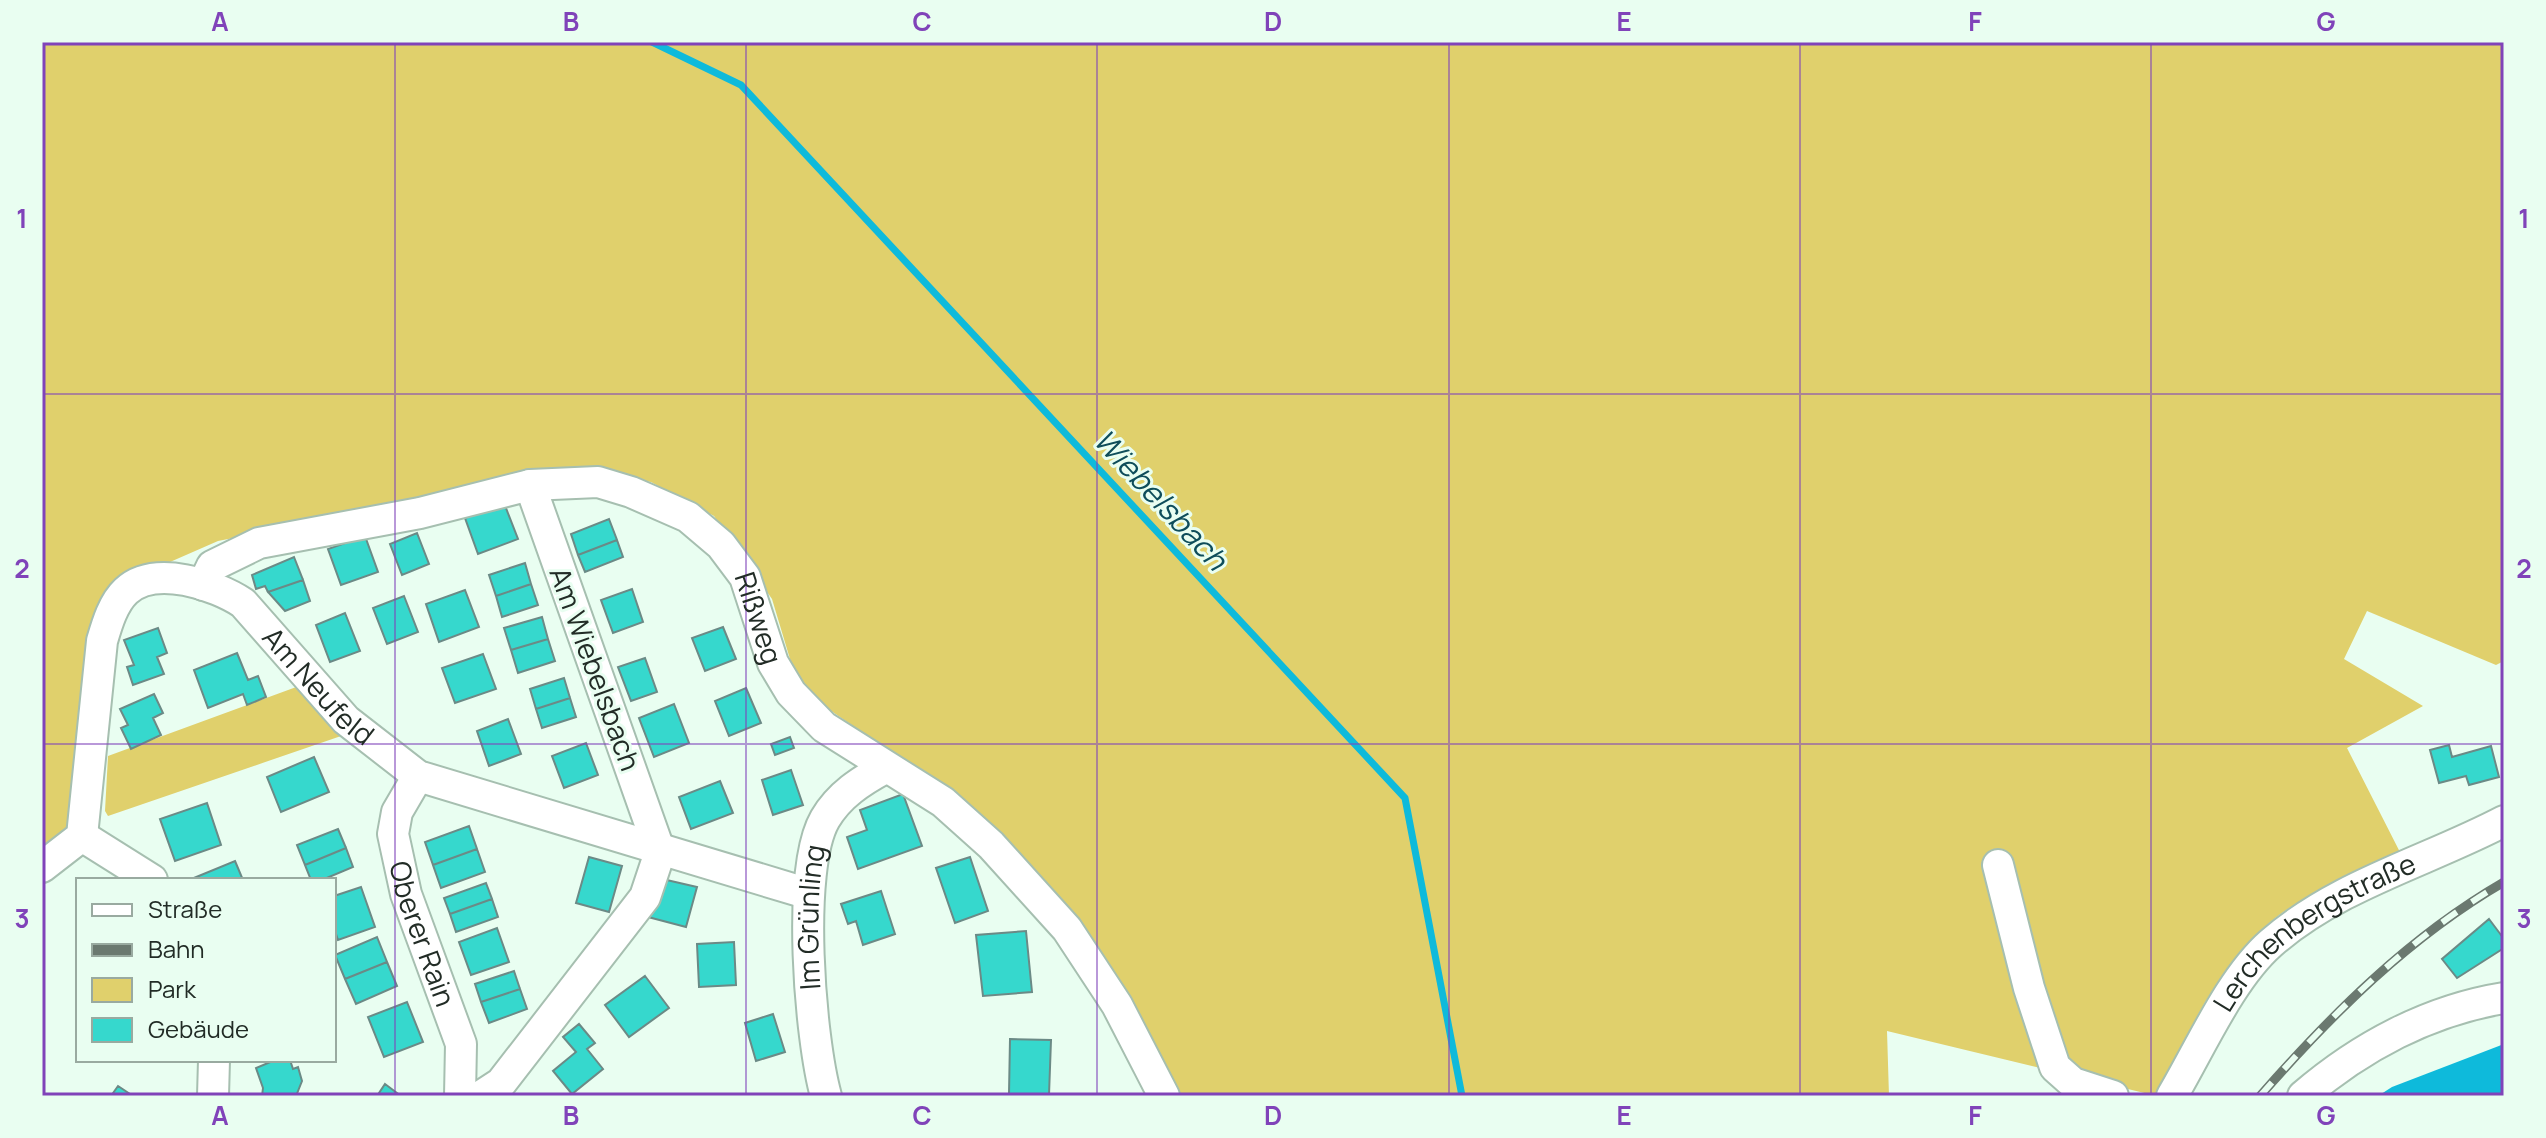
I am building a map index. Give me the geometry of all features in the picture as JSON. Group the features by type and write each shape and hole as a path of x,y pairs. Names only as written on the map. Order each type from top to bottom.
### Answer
{"street":[{"name":"Rißweg","path":"203,585 212,566 259,543 420,513 530,485 598,482 631,492 688,517 721,545 745,577 773,663 791,693 824,727 943,802 967,823 1067,929 1117,1005 1164,1096"},
{"name":"Am Wiebelsbach","path":"530,485 660,852"},
{"name":"Am Neufeld","path":"82,836 102,641 108,621 127,590 145,581 203,585 223,591 243,603 346,720 418,776 660,852 806,893"},
{"name":"Im Grünling","path":"826,1096 817,1065 806,893 824,820 857,784 885,768"},
{"name":"Oberer Rain","path":"418,776 397,812 393,834 406,894 461,1044 460,1096"},
{"name":"Lerchenbergstraße","path":"2172,1096 2238,984 2269,944 2316,909 2504,821"},
{"path":"42,867 82,836 149,878"},
{"path":"481,1096 501,1083 645,897 660,852"},
{"path":"1998,865 2029,988 2055,1067 2073,1083 2113,1096"},
{"path":"2303,1096 2358,1053 2395,1033 2504,998"},
{"path":"213,1096 214,1062"}],"green space":[{"path":"42,42 2504,42 2504,661 2496,665 2367,611 2344,659 2423,706 2347,748 2405,862 2318,892 2279,915 2255,936 2216,984 2157,1096 1887,1031 1889,1096 1180,1096 1071,914 941,786 799,689 772,599 714,516 651,482 574,470 218,541 122,583 69,825 42,848"},
{"path":"299,686 344,735 108,816 105,811 108,756"}],"water":[{"path":"2504,1044 2504,1096 2378,1096 2392,1087"}],"building":[{"path":"504,503 518,539 478,554 465,518"},
{"path":"609,519 617,540 578,555 571,534"},
{"path":"417,533 429,564 402,575 390,544"},
{"path":"365,536 378,572 341,585 328,549"},
{"path":"617,540 623,557 585,572 578,555"},
{"path":"294,557 303,580 268,592 265,586 256,589 252,575"},
{"path":"525,563 531,584 496,596 489,575"},
{"path":"303,580 310,601 285,611 268,592"},
{"path":"531,584 538,605 502,617 496,596"},
{"path":"632,589 643,622 613,633 601,600"},
{"path":"465,590 479,627 439,642 426,604"},
{"path":"404,596 418,632 387,644 373,608"},
{"path":"345,613 360,651 330,662 316,625"},
{"path":"542,617 548,639 511,650 504,628"},
{"path":"723,627 736,659 705,671 692,638"},
{"path":"158,628 167,653 157,657 164,674 133,685 127,667 134,665 124,640"},
{"path":"548,639 555,661 518,673 511,650"},
{"path":"237,653 248,680 258,676 266,697 247,705 243,694 208,708 194,670"},
{"path":"483,654 496,689 455,703 442,668"},
{"path":"645,658 657,692 631,701 618,667"},
{"path":"564,678 570,698 536,709 530,689"},
{"path":"746,688 761,723 729,736 715,701"},
{"path":"154,694 163,713 153,718 161,735 131,749 121,728 128,725 120,709"},
{"path":"570,698 576,717 542,728 536,709"},
{"path":"674,704 689,743 654,757 639,718"},
{"path":"508,719 521,754 489,766 477,731"},
{"path":"790,737 794,748 775,755 771,744"},
{"path":"586,743 598,775 564,788 552,756"},
{"path":"2449,745 2452,757 2491,746 2499,777 2469,785 2466,776 2439,783 2430,750"},
{"path":"314,757 329,792 281,812 267,777"},
{"path":"791,770 803,805 773,815 762,780"},
{"path":"720,781 733,813 691,829 679,797"},
{"path":"903,794 922,846 858,869 847,837 867,830 860,810"},
{"path":"207,803 221,845 175,861 160,819"},
{"path":"469,826 477,849 433,865 425,842"},
{"path":"338,829 346,848 305,865 297,845"},
{"path":"346,848 353,867 327,878 310,878 305,865"},
{"path":"477,849 485,872 441,888 433,865"},
{"path":"589,857 622,866 609,912 576,903"},
{"path":"970,857 988,911 955,923 936,868"},
{"path":"235,861 242,878 194,878"},
{"path":"658,878 697,887 686,927 648,917"},
{"path":"486,883 492,899 450,914 444,898"},
{"path":"361,887 375,927 338,940 336,895"},
{"path":"881,891 895,934 863,945 856,921 848,924 841,904"},
{"path":"492,899 498,917 456,932 450,914"},
{"path":"2489,919 2504,939 2504,948 2457,978 2442,959"},
{"path":"497,928 509,962 471,975 459,942"},
{"path":"1026,931 1032,992 983,996 976,935"},
{"path":"377,937 387,962 345,979 336,955"},
{"path":"734,942 736,985 699,987 697,944"},
{"path":"387,962 397,986 356,1004 345,979"},
{"path":"514,971 520,989 481,1002 475,984"},
{"path":"645,976 669,1008 629,1037 605,1005"},
{"path":"520,989 527,1009 489,1023 481,1002"},
{"path":"407,1002 423,1042 384,1057 368,1017"},
{"path":"773,1014 785,1052 756,1061 745,1023"},
{"path":"579,1024 595,1043 587,1049 603,1069 572,1094 553,1071 576,1052 563,1037"},
{"path":"1010,1039 1051,1040 1049,1095 1009,1094"},
{"path":"270,1062 291,1062 293,1069 298,1067 302,1081 296,1096 262,1096 263,1088 256,1068"},
{"path":"385,1084 401,1096 377,1096"},
{"path":"118,1086 133,1096 111,1096"}],"waterway":[{"name":"Wiebelsbach","path":"652,42 741,85 1405,798 1462,1096"}],"railway":[{"path":"2260,1096 2373,979 2436,927 2504,882"}]}
